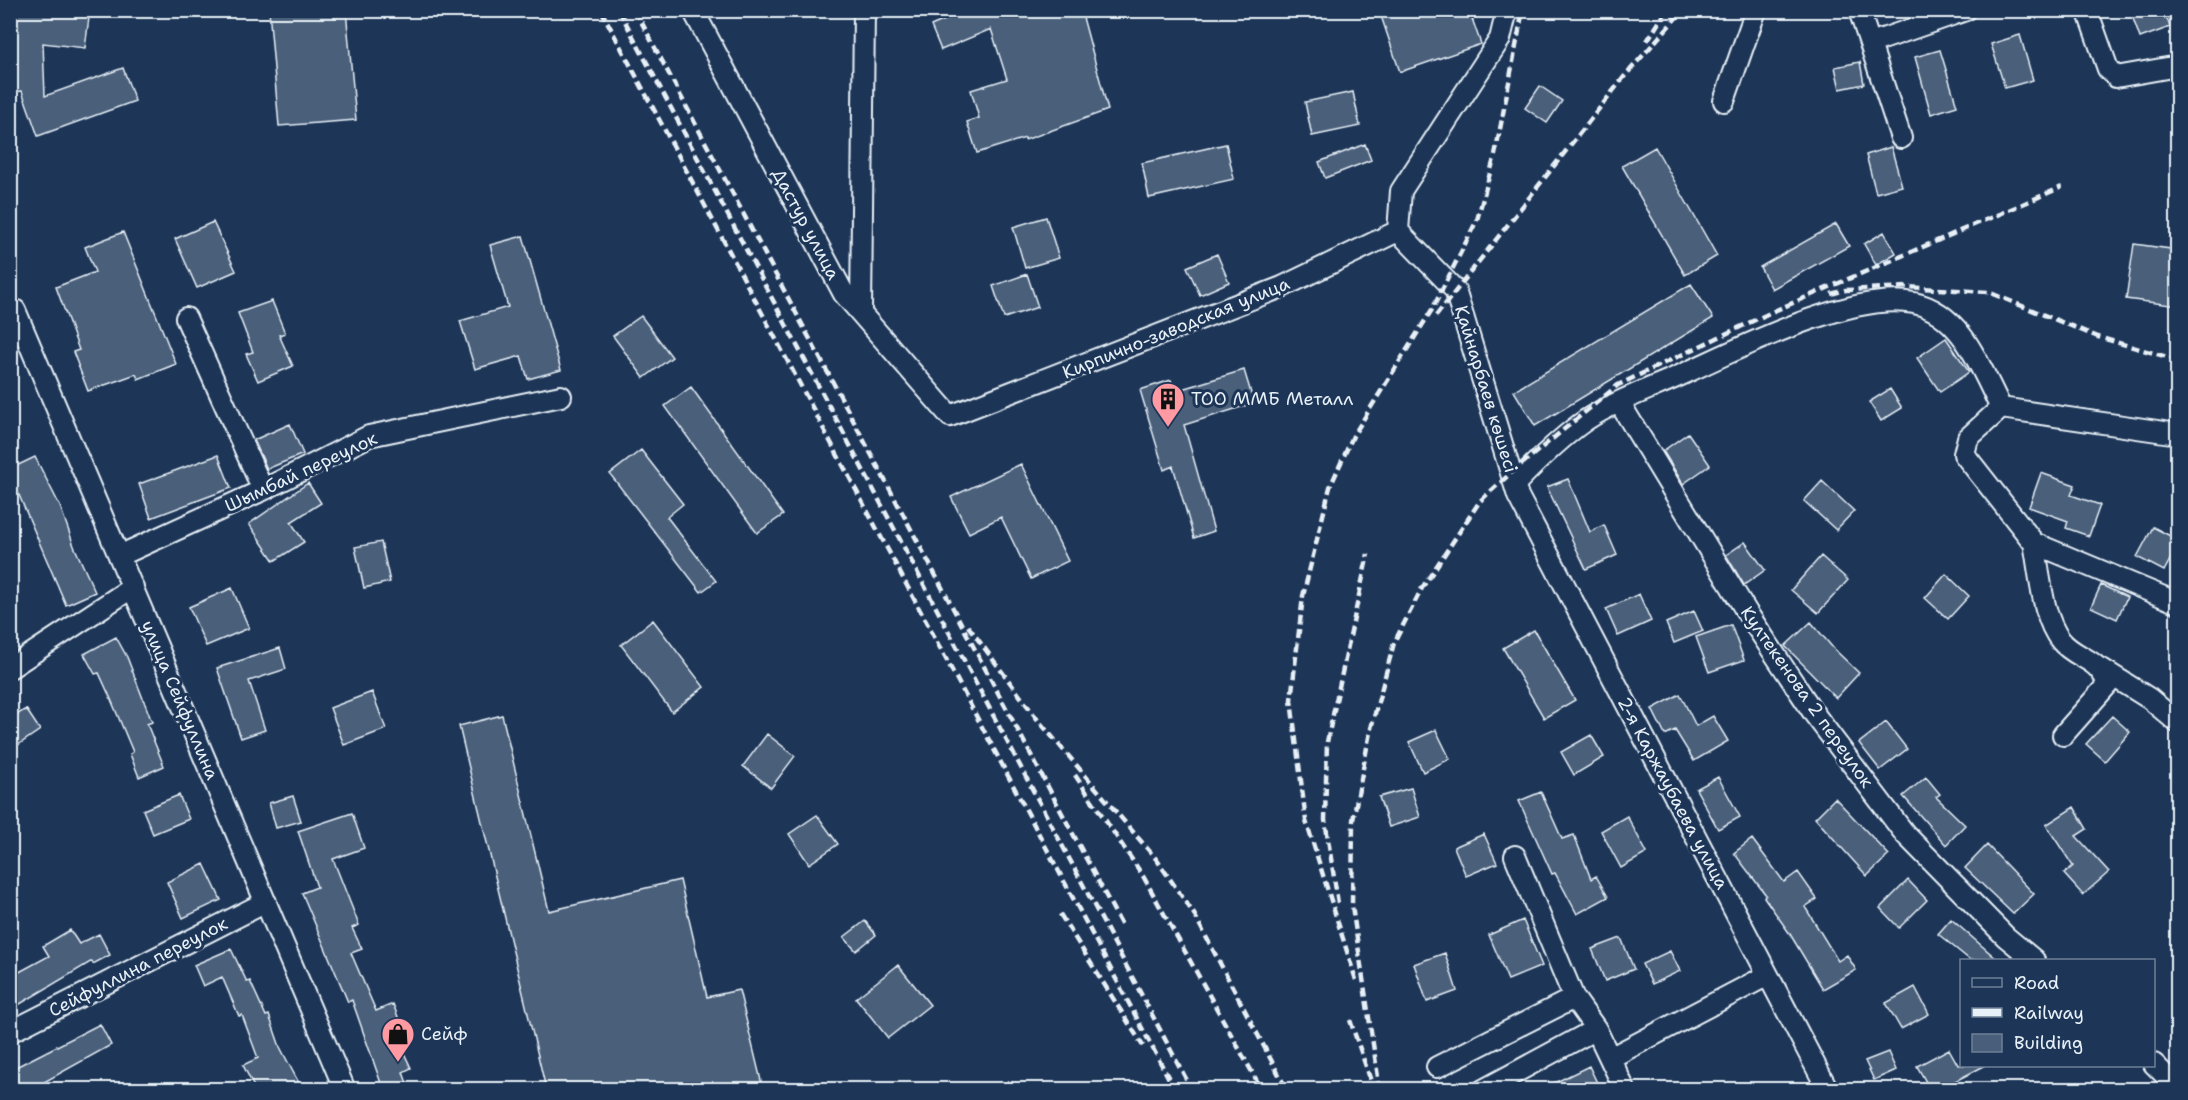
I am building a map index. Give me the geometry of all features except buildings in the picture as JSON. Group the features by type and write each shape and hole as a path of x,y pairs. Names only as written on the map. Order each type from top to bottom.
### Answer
{"street":[{"name":"Дастур улица","path":"693,10 844,294 950,416"},
{"path":"861,313 864,10"},
{"path":"1398,231 1401,191 1500,39 1507,10"},
{"path":"1724,101 1756,10"},
{"path":"1859,10 1901,138"},
{"path":"1871,43 1966,10"},
{"path":"2087,10 2108,69 2116,76 2178,66"},
{"name":"Кирпично-заводская улица","path":"950,416 1282,287 1398,231"},
{"name":"Қайнарбаев көшесі","path":"1398,231 1455,290 1516,490"},
{"path":"1516,490 1586,420 1619,402 1792,325 1875,302 1914,303 1943,316 1963,336 2001,408"},
{"name":"улица Сейфуллина","path":"15,310 345,1089"},
{"path":"186,318 262,490"},
{"name":"Шымбай переулок","path":"120,556 262,490 369,436 561,396"},
{"name":"Култекенова 2 переулок","path":"1619,402 1748,614 1815,715 1905,834 2006,937 2033,959"},
{"path":"2001,408 2178,434"},
{"path":"2001,408 1968,438 1964,454 2034,543 2048,620 2062,642 2150,699 2178,723"},
{"name":"2-я Каржаубаева улица","path":"1516,490 1828,1089"},
{"path":"2034,543 2178,603"},
{"path":"10,668 133,587"},
{"path":"2063,735 2108,684 2102,669"},
{"path":"1515,856 1574,998 1596,1029 1625,1089"},
{"name":"Сейфуллина переулок","path":"10,1032 266,902"},
{"path":"1610,1058 1768,975"},
{"path":"1437,1067 1574,998"},
{"path":"1483,1089 1596,1029"},
{"path":"2155,1065 2178,1088"}],"railway":[{"path":"601,10 1175,1090"},
{"path":"619,10 1192,1090"},
{"path":"635,10 1122,926"},
{"path":"1356,980 1306,821 1291,700 1303,596 1330,487 1353,436 1433,308 1477,220 1495,155 1523,10"},
{"path":"1647,41 1667,10"},
{"path":"1436,316 1624,77 1683,10"},
{"path":"1380,1090 1352,906 1353,820 1370,732 1394,643 1422,588 1480,501 1618,385 1774,311 2062,187"},
{"path":"1831,294 1846,290 1906,287 1988,292 2098,337 2178,360"},
{"path":"1338,903 1325,820 1327,742 1368,554"},
{"path":"968,626 1038,720 1157,860 1194,914 1287,1090"},
{"path":"1075,775 1143,876 1262,1090"},
{"path":"1060,914 1143,1046"},
{"path":"1350,1020 1373,1087"}],"place":[{"name":"ТОО ММБ Металл","path":"1168,428"},
{"name":"Сейф","path":"398,1063"}]}
